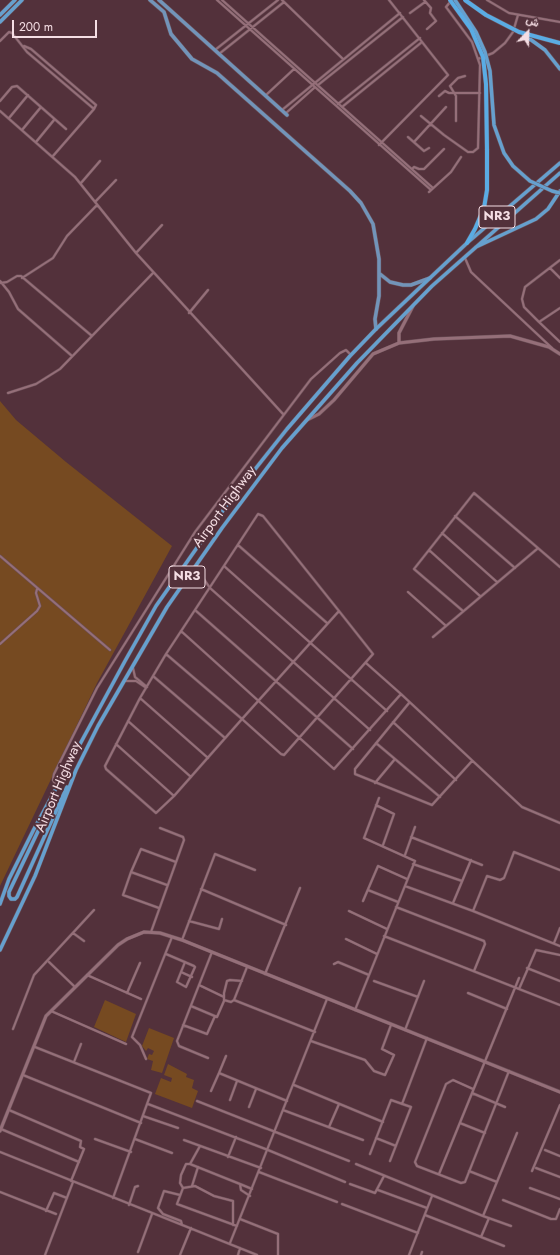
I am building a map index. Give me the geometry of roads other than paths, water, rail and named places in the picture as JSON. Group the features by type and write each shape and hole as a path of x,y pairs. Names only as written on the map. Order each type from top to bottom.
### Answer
{"highway":[{"path":"0,15 15,0"},
{"path":"0,22 22,0"},
{"path":"451,0 471,29 484,57 486,77 487,190 484,208 476,229 467,243"},
{"path":"455,0 476,32 487,56 492,85 494,125 504,153 513,166 530,181 552,191 560,192 548,209 536,219 473,249"},
{"path":"465,0 486,14 519,32 545,50 560,69"},
{"path":"519,32 560,43"},
{"name":"Airport Highway","path":"0,904 17,862 123,664 156,606 255,469 352,354 376,329 467,243 560,163"},
{"name":"Airport Highway","path":"0,950 35,876 62,804 82,758 167,606 195,566 248,493 305,421 357,363 414,304 464,257 560,173"},
{"path":"68,768 9,892 11,899 18,897 59,802 82,758"}],"main road":[{"path":"150,0 164,12 171,34 192,59 217,73 350,191 361,203 370,217 375,232 380,274 379,296 375,319 376,329"},
{"path":"159,0 214,51 286,114"},
{"path":"380,274 390,282 403,285 411,285 430,278"}],"street":[{"path":"217,0 247,25"},
{"path":"222,0 250,28 337,105 379,145 411,170"},
{"path":"214,51 278,0"},
{"path":"379,145 448,76 448,72 389,0"},
{"path":"421,116 468,152 476,150 479,146 480,93 478,59 472,42 446,7 446,4 451,0"},
{"path":"487,0 500,9 518,15 560,22"},
{"path":"218,54 283,1 346,62"},
{"path":"410,13 424,1 430,8 430,13 436,21 427,29"},
{"path":"282,110 400,13"},
{"path":"478,59 493,53 508,39 518,15"},
{"path":"286,114 316,86 403,17"},
{"path":"0,41 10,32 24,46 27,52 94,109"},
{"path":"337,105 420,38"},
{"path":"341,109 422,41"},
{"path":"24,46 31,49 94,102 94,109 53,157"},
{"path":"266,95 295,67"},
{"path":"456,121 455,92 450,86 458,78 465,76"},
{"path":"0,101 14,86 19,87 66,129"},
{"path":"440,96 444,91 480,93"},
{"path":"9,118 28,95"},
{"path":"22,130 41,107"},
{"path":"414,142 446,107"},
{"path":"341,109 382,143 431,190 451,172 461,157"},
{"path":"0,111 81,183 97,205 153,273 283,414"},
{"path":"36,142 55,119"},
{"path":"408,137 424,151 429,148"},
{"path":"411,170 414,167 424,169 444,149"},
{"path":"81,183 100,162"},
{"path":"95,202 116,180"},
{"path":"22,278 53,258 67,236 97,205"},
{"path":"136,253 162,225"},
{"path":"464,257 471,272 559,352"},
{"path":"560,260 525,287 522,295 524,307 560,342"},
{"path":"550,268 560,278"},
{"path":"8,394 29,387 60,369 153,273"},
{"path":"1,282 7,282 17,276 22,278 92,336"},
{"path":"1,282 9,292 18,309 72,356"},
{"path":"189,313 208,290"},
{"path":"399,343 400,333 414,304"},
{"path":"539,322 560,308"},
{"path":"305,421 319,414 334,400 373,354 399,343 507,336 554,349"},
{"path":"57,787 53,780 54,774 101,680 195,532 283,414 319,371 344,351 348,351 352,354"},
{"path":"463,611 414,569 474,493 560,567"},
{"path":"166,654 242,720 283,755 352,680 373,654 339,611 262,515 257,515 166,654 140,698 104,767 156,814 174,796 242,720 258,701 339,611"},
{"path":"455,516 515,568"},
{"path":"442,533 497,582"},
{"path":"238,545 328,623"},
{"path":"433,637 480,596 538,549"},
{"path":"429,550 480,596"},
{"path":"0,556 110,650"},
{"path":"195,566 210,588 370,730"},
{"path":"224,566 387,711"},
{"path":"0,644 37,611 40,606 36,593 37,589"},
{"path":"408,592 446,625"},
{"path":"195,610 353,749"},
{"path":"181,631 334,769 401,694"},
{"path":"366,663 524,809 560,823"},
{"path":"132,667 135,677 147,687"},
{"path":"153,676 225,738"},
{"path":"124,682 150,682"},
{"path":"141,683 143,693"},
{"path":"140,698 208,758"},
{"path":"410,703 353,772 358,776 429,805 435,804 472,761"},
{"path":"128,721 191,777"},
{"path":"393,722 456,780"},
{"path":"376,743 440,797"},
{"path":"116,744 174,796"},
{"path":"375,783 396,759"},
{"path":"355,1010 414,864 414,859 364,838 379,798"},
{"path":"376,806 394,814 383,846"},
{"path":"404,855 415,827"},
{"path":"151,932 184,838 160,828"},
{"path":"411,837 482,865"},
{"path":"159,908 124,895 131,872 141,849 176,862"},
{"path":"473,911 487,876 500,880 504,878 514,852 560,870"},
{"path":"182,940 215,854 255,870"},
{"path":"453,903 471,860"},
{"path":"414,864 462,881"},
{"path":"363,901 379,866 407,879"},
{"path":"131,872 167,885"},
{"path":"404,886 453,903 560,946"},
{"path":"265,974 300,888"},
{"path":"201,889 286,925"},
{"path":"368,890 398,902"},
{"path":"396,907 484,941 474,971"},
{"path":"14,1028 30,983 38,971 48,962 94,910"},
{"path":"349,911 387,929"},
{"path":"189,921 219,929 222,919"},
{"path":"554,943 560,928"},
{"path":"79,1162 0,1130 35,1047 45,1019 87,975 127,939 141,933 151,932 172,936 560,1092"},
{"path":"74,933 84,941"},
{"path":"146,1059 140,1046 132,1036 172,936"},
{"path":"384,936 560,1005"},
{"path":"346,939 377,954"},
{"path":"520,989 527,968 536,950 560,955"},
{"path":"208,1058 179,1046 177,1041 182,1025 212,952"},
{"path":"165,954 185,962 195,968 188,986 186,987 177,983 185,962"},
{"path":"48,962 75,987"},
{"path":"334,964 338,962 369,975"},
{"path":"127,993 140,963"},
{"path":"234,1000 248,966"},
{"path":"527,968 560,981"},
{"path":"181,972 192,977"},
{"path":"87,975 141,999"},
{"path":"439,1174 519,978"},
{"path":"182,1025 207,1034 215,1016 218,1016 229,980 242,981"},
{"path":"374,981 418,997"},
{"path":"405,1030 424,981"},
{"path":"199,985 231,1002 234,1000 315,1032"},
{"path":"468,993 507,1009"},
{"path":"230,1244 312,1041 327,999"},
{"path":"190,1006 215,1016"},
{"path":"51,1012 126,1044"},
{"path":"312,1041 340,1052 354,1055 367,1062 374,1071 385,1075 394,1055 382,1049 391,1024"},
{"path":"402,1104 426,1038"},
{"path":"74,1062 81,1044"},
{"path":"35,1047 151,1093 152,1095 113,1198"},
{"path":"211,1091 226,1056"},
{"path":"473,1089 453,1080 446,1084 415,1162 417,1166 463,1183 485,1133 509,1071"},
{"path":"219,1073 287,1101"},
{"path":"23,1076 141,1123"},
{"path":"230,1100 237,1081"},
{"path":"294,1085 383,1122"},
{"path":"249,1107 256,1089"},
{"path":"472,1093 505,1107"},
{"path":"370,1154 391,1100 411,1107 390,1161"},
{"path":"197,1101 349,1161"},
{"path":"148,1104 236,1137 345,1182"},
{"path":"329,1128 339,1104"},
{"path":"532,1171 560,1105"},
{"path":"9,1110 82,1141 80,1147 84,1149 46,1255"},
{"path":"284,1110 363,1140"},
{"path":"143,1116 178,1128"},
{"path":"460,1123 485,1133"},
{"path":"483,1216 517,1133"},
{"path":"228,1156 236,1137"},
{"path":"95,1138 130,1152"},
{"path":"376,1138 396,1146"},
{"path":"135,1139 172,1153"},
{"path":"184,1140 260,1168"},
{"path":"183,1188 180,1183 180,1175 186,1164 190,1164 200,1146"},
{"path":"545,1150 560,1156"},
{"path":"0,1152 129,1205 258,1255"},
{"path":"190,1164 252,1189"},
{"path":"356,1164 432,1196 511,1226"},
{"path":"192,1186 198,1168"},
{"path":"536,1168 560,1177"},
{"path":"469,1171 497,1182"},
{"path":"259,1172 337,1202"},
{"path":"350,1184 375,1193 378,1190 384,1176"},
{"path":"240,1184 241,1190 250,1196"},
{"path":"129,1205 135,1187 138,1186"},
{"path":"183,1188 192,1186 214,1196 233,1201 233,1225"},
{"path":"183,1188 177,1204 237,1226"},
{"path":"530,1188 560,1199"},
{"path":"378,1190 428,1208"},
{"path":"180,1195 164,1191 158,1208 163,1214 181,1221 182,1225"},
{"path":"0,1192 56,1214"},
{"path":"46,1211 54,1194 67,1198"},
{"path":"409,1255 432,1196"},
{"path":"503,1200 554,1219 556,1219 560,1210"},
{"path":"342,1204 418,1233"},
{"path":"138,1252 152,1214"},
{"path":"425,1215 504,1246"},
{"path":"481,1237 488,1218"},
{"path":"240,1219 278,1234 278,1255"},
{"path":"180,1255 190,1228"},
{"path":"238,1255 240,1248"}]}
